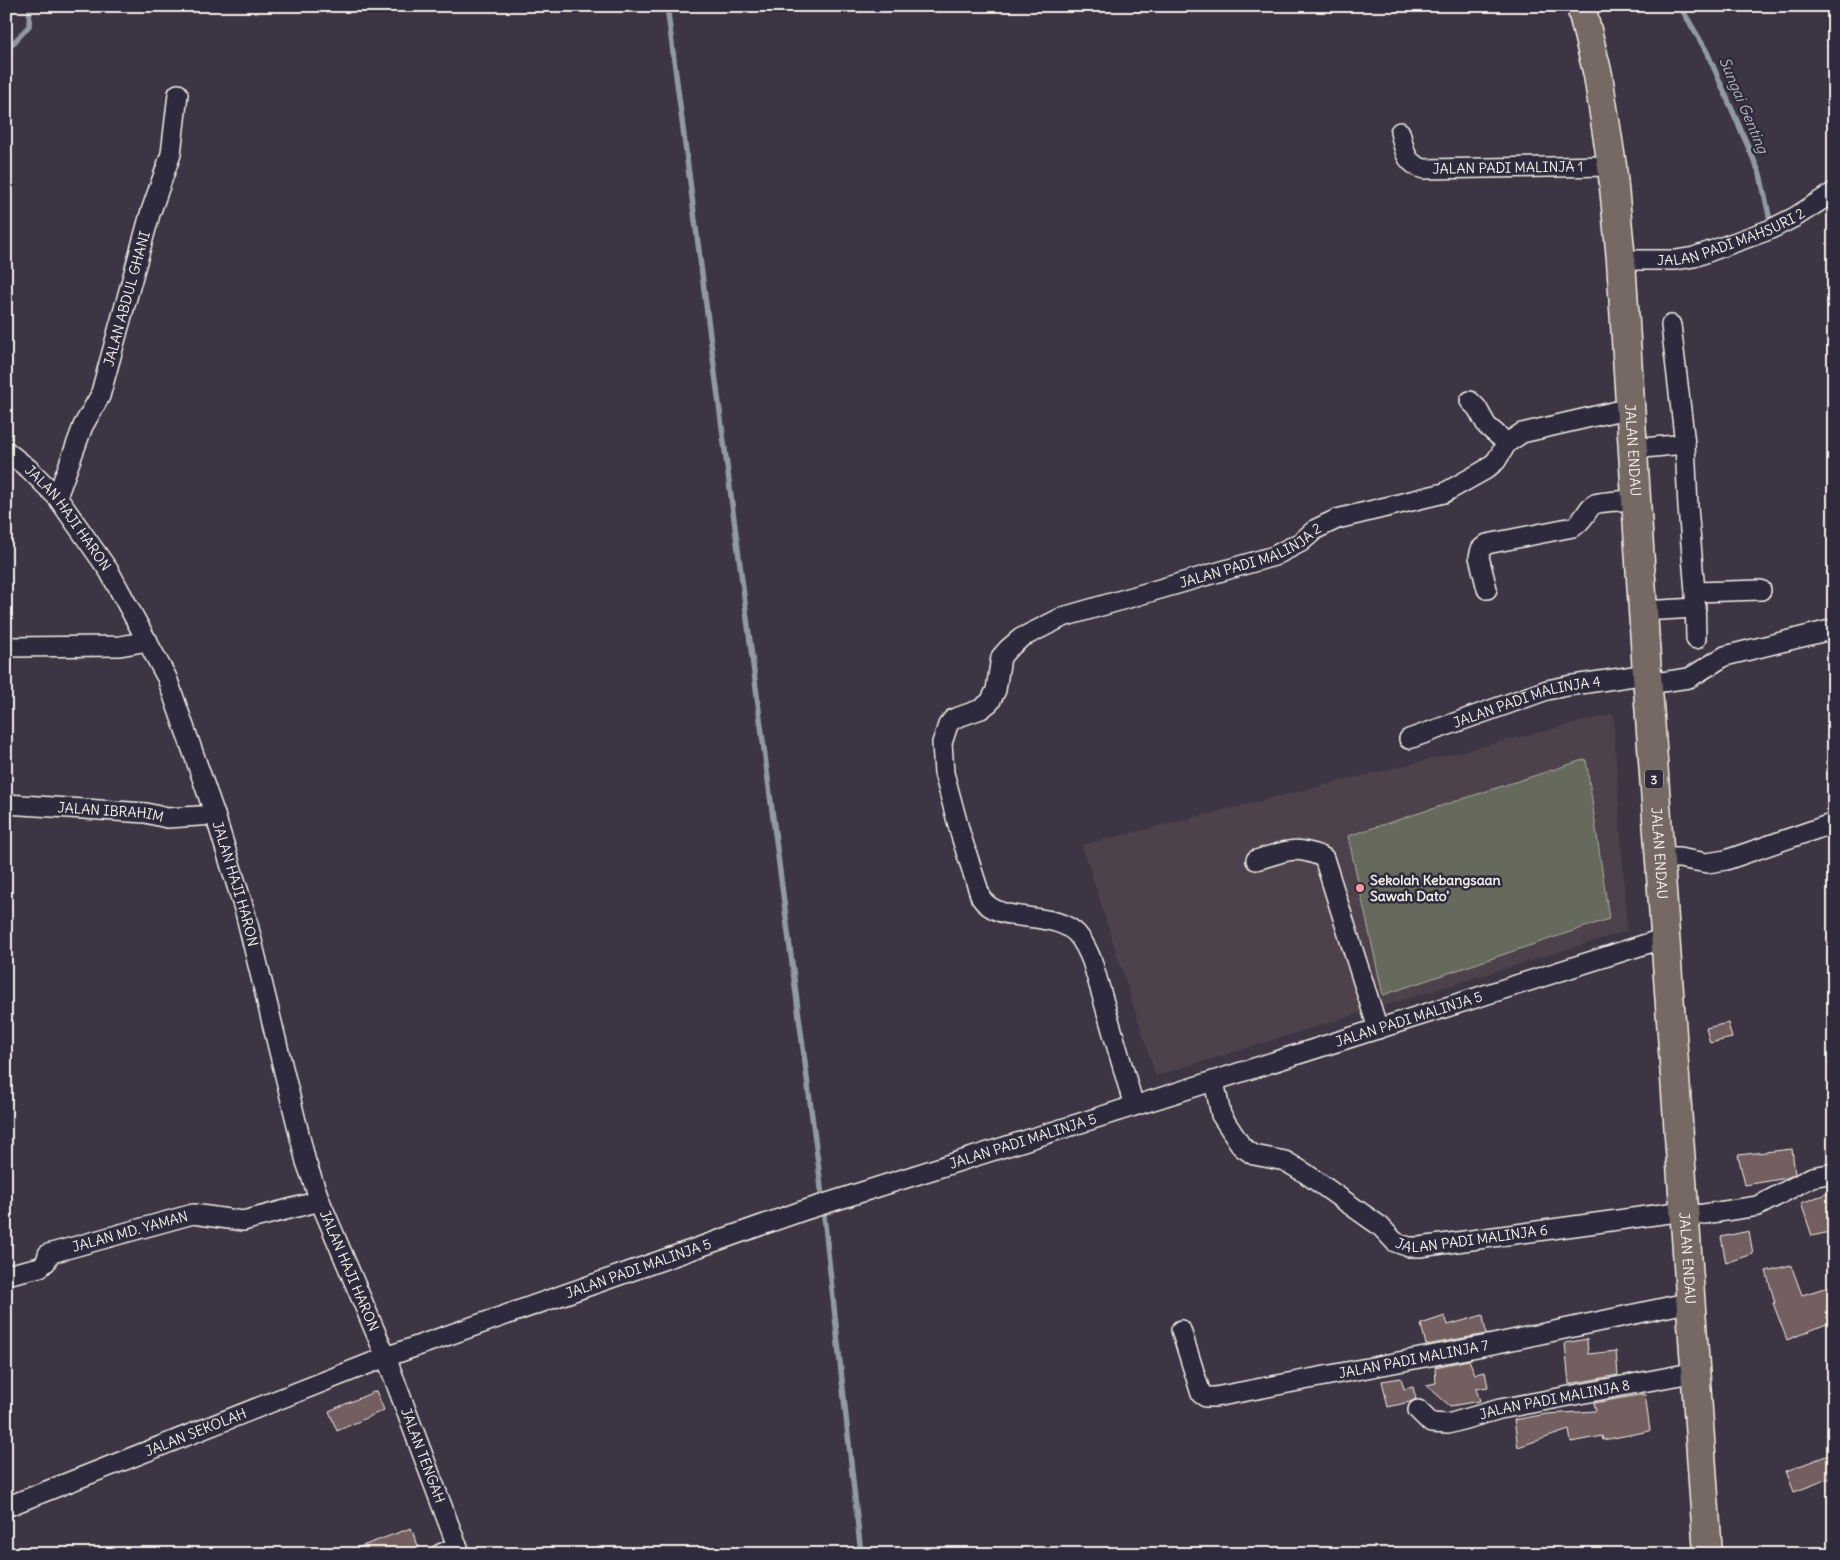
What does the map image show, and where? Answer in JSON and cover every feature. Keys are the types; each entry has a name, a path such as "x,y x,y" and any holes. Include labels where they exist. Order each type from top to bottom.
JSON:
{"highway":[{"name":"JALAN ENDAU","path":"1582,6 1598,75 1612,166 1620,260 1708,1554"}],"street":[{"name":"JALAN ABDUL GHANI","path":"56,497 83,426 100,396 150,214 171,154 178,94"},
{"name":"JALAN PADI MALINJA 1","path":"1400,132 1407,160 1413,166 1424,169 1612,166"},
{"name":"JALAN PADI MAHSURI 2","path":"1620,260 1676,260 1694,257 1769,230 1834,192"},
{"path":"1671,325 1685,444 1696,638"},
{"path":"1470,401 1477,408 1487,426 1508,443"},
{"name":"JALAN PADI MALINJA 2","path":"1134,1106 1092,961 1084,942 1075,932 1063,925 998,911 985,903 981,898 961,836 944,773 942,743 948,725 954,719 981,709 990,702 996,690 1001,657 1021,638 1063,617 1274,556 1301,542 1316,529 1337,519 1444,494 1485,470 1496,461 1508,443 1522,433 1630,408"},
{"path":"1633,449 1685,444"},
{"name":"JALAN HAJI HARON","path":"6,451 29,469 56,497 109,571 167,678 215,815 245,912 304,1152 320,1201 386,1357"},
{"path":"1488,589 1479,557 1481,549 1487,544 1573,527 1582,522 1588,510 1595,504 1636,500"},
{"path":"1643,611 1695,600 1761,590"},
{"name":"JALAN PADI MALINJA 4","path":"1409,739 1547,690 1647,679 1689,678 1725,656 1834,629"},
{"path":"6,647 120,646 148,641"},
{"name":"JALAN IBRAHIM","path":"6,804 146,813 167,818 215,815"},
{"path":"1660,858 1680,858 1707,863 1726,860 1834,823"},
{"path":"1256,860 1297,849 1310,851 1324,858 1378,1029"},
{"name":"JALAN PADI MALINJA 5","path":"386,1357 802,1211 1665,938"},
{"name":"JALAN PADI MALINJA 6","path":"1214,1081 1222,1115 1242,1147 1254,1155 1285,1161 1305,1173 1373,1221 1395,1242 1403,1245 1420,1247 1758,1206 1812,1178 1834,1173"},
{"name":"JALAN MD. YAMAN","path":"6,1275 40,1267 46,1262 48,1254 193,1214 243,1221 320,1201"},
{"name":"JALAN PADI MALINJA 7","path":"1181,1330 1201,1394 1206,1397 1215,1398 1493,1344 1691,1302"},
{"name":"JALAN SEKOLAH","path":"6,1507 386,1357"},
{"name":"JALAN TENGAH","path":"386,1357 459,1550"},
{"name":"JALAN PADI MALINJA 8","path":"1418,1410 1431,1422 1448,1424 1500,1409 1696,1372"},
{"path":"440,1554 459,1550"}],"shaded area":[{"name":"Sekolah Kebangsaan Sawah Dato'","path":"1613,714 1627,931 1156,1076 1082,845"}],"green space":[{"path":"1586,759 1609,919 1383,995 1348,836"}],"building":[{"path":"1728,1023 1732,1038 1710,1043 1706,1028"},
{"path":"1792,1149 1795,1174 1787,1178 1745,1185 1738,1155"},
{"path":"1834,1191 1834,1231 1812,1236 1801,1203"},
{"path":"1749,1231 1753,1254 1726,1263 1721,1237"},
{"path":"1791,1265 1802,1295 1834,1285 1834,1321 1787,1340 1773,1303 1775,1303 1766,1271"},
{"path":"1483,1315 1486,1334 1426,1345 1421,1324 1445,1316 1448,1325"},
{"path":"1587,1339 1588,1354 1616,1351 1618,1375 1569,1384 1565,1343"},
{"path":"1469,1360 1475,1374 1485,1372 1488,1387 1476,1389 1480,1401 1450,1406 1426,1385 1436,1383 1435,1367"},
{"path":"1401,1378 1404,1389 1413,1387 1416,1399 1388,1407 1382,1381"},
{"path":"376,1391 384,1410 337,1431 329,1411"},
{"path":"1645,1394 1650,1431 1603,1440 1602,1436 1571,1442 1569,1430 1518,1447 1514,1420 1547,1414 1596,1411 1594,1403"},
{"path":"1834,1453 1834,1477 1794,1492 1786,1471"},
{"path":"411,1528 419,1548 405,1554 346,1554 346,1552"}],"waterway":[{"name":"Sungai Genting","path":"6,51 29,26 30,6"},
{"path":"667,6 819,1170 861,1554"},
{"name":"Sungai Genting","path":"1680,6 1707,52 1760,174 1770,220"}],"place":[{"name":"Sekolah Kebangsaan Sawah Dato'","path":"1360,888"}]}
